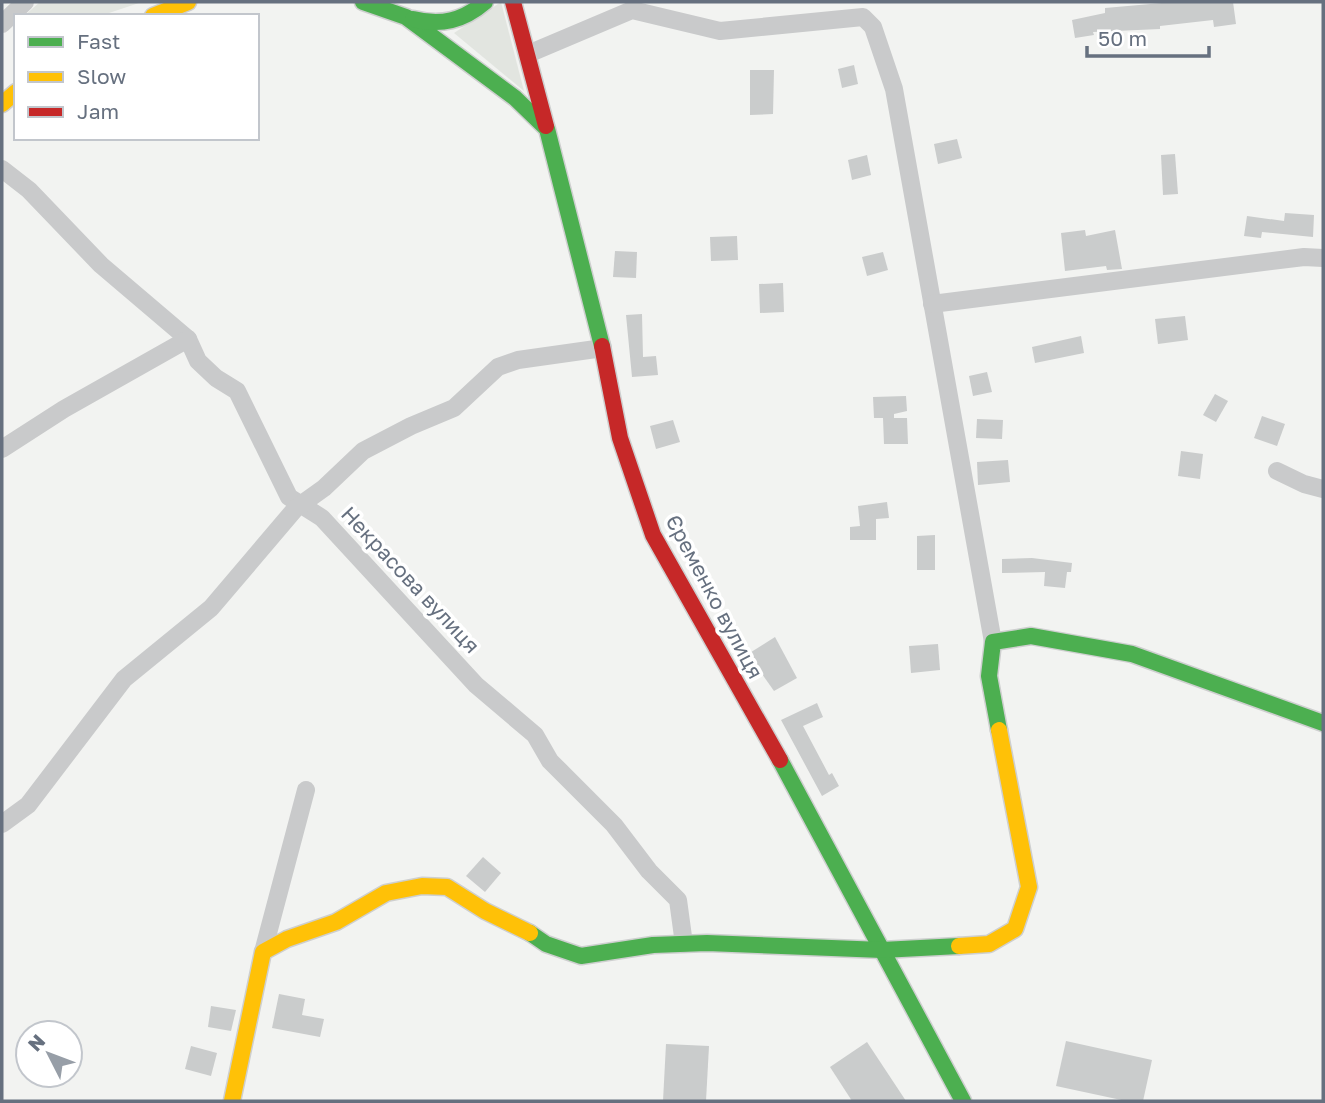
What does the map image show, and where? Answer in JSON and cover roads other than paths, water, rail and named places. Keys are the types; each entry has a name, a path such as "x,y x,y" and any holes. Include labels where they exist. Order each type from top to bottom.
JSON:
{"street":[{"path":"158,14 188,2"},
{"path":"363,2 431,23 455,21 485,2"},
{"path":"390,2 406,17 515,98 547,129"},
{"name":"Єременко вулиця","path":"513,2 603,348 620,438 653,535 756,716 963,1101"},
{"path":"263,952 287,939 336,922 386,892 422,886 447,887 485,911 526,929 546,944 581,956 684,944 882,950 989,944 1015,929 1029,887 989,676 993,642 894,89 873,27 863,17 720,31 632,10 528,54"},
{"name":"Некрасова вулиця","path":"2,169 29,190 101,265 188,340 198,361 216,378 237,391 289,497 322,518 476,685 535,735 550,761 614,825 649,872 678,900 684,944"},
{"path":"932,304 1304,257 1323,258"},
{"path":"2,449 64,409 188,340"},
{"path":"2,824 28,805 124,679 211,608 301,504 324,488 363,452 411,426 454,408 474,386 498,367 518,360 603,348"},
{"path":"1277,471 1304,484 1323,489"},
{"path":"993,642 1031,636 1132,654 1323,723"},
{"path":"232,1101 263,952 306,790"}]}
